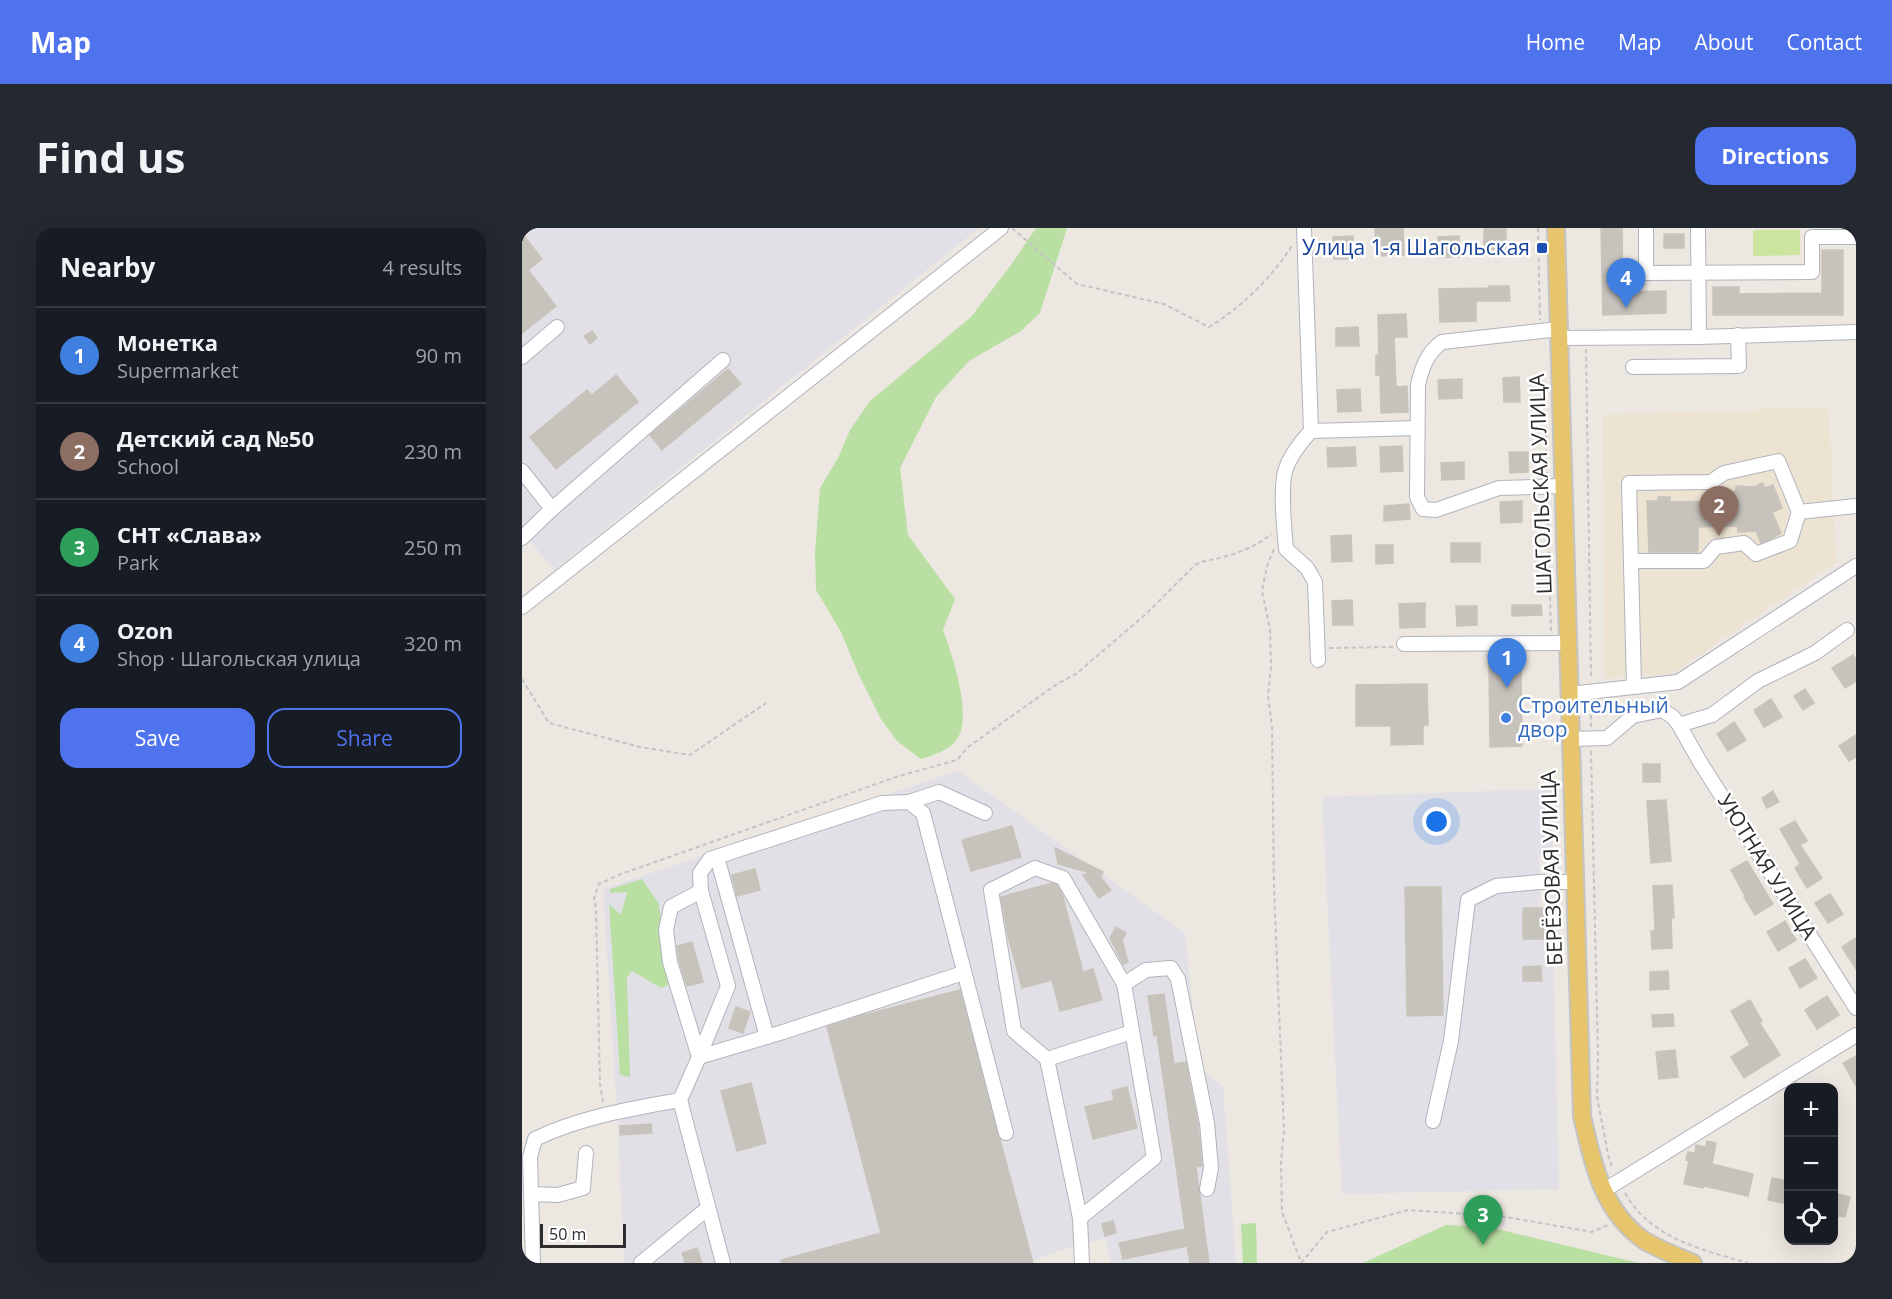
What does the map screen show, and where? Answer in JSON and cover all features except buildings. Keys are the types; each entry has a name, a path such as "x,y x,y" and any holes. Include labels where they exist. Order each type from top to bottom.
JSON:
{"main road":[{"name":"ШАГОЛЬСКАЯ УЛИЦА","path":"1556,228 1559,333 1555,486 1560,643 1570,694 1571,740"},
{"name":"БЕРЁЗОВАЯ УЛИЦА","path":"1571,740 1582,1116 1594,1168 1603,1191 1620,1219 1644,1240 1693,1263"}],"street":[{"path":"522,607 1000,228"},
{"path":"1646,228 1646,273 1812,272 1812,237 1856,237"},
{"path":"1698,228 1699,336"},
{"path":"1301,233 1311,431 1296,448 1284,474 1284,525 1286,549 1307,568 1315,582 1318,654"},
{"path":"522,357 557,327"},
{"path":"1555,486 1499,488 1436,510 1423,508 1417,497 1420,378 1426,358 1434,348 1442,342 1540,330 1586,337 1856,332"},
{"path":"1633,367 1739,366 1738,335"},
{"path":"522,538 552,509 723,360"},
{"path":"1311,431 1417,428"},
{"path":"1632,561 1704,561 1716,547 1744,543 1756,554 1790,541 1799,512 1778,461 1724,473 1712,482 1629,483 1634,687"},
{"path":"522,471 552,509"},
{"path":"1799,512 1856,506"},
{"path":"1570,694 1678,682 1856,566"},
{"path":"1571,740 1606,738 1633,716 1662,710 1673,717 1679,725 1712,715 1758,681 1815,652 1847,630"},
{"path":"1404,644 1560,643"},
{"name":"УЮТНАЯ УЛИЦА","path":"1679,725 1700,762 1856,1008"},
{"path":"723,1263 680,1100 728,986 701,891 700,873 710,859 882,803 909,802 939,792 985,813"},
{"path":"909,802 923,813 1006,1133"},
{"path":"717,857 766,1037"},
{"path":"1080,1218 1154,1158 1124,984 1063,878 1035,868 991,890 1014,1031 1047,1059 1080,1218 1082,1261"},
{"path":"1433,1121 1451,1041 1468,900 1496,886 1539,882 1575,882"},
{"path":"699,1057 670,962 666,930 671,907 701,891"},
{"path":"1124,984 1146,970 1171,968 1178,979 1207,1123 1211,1168 1207,1189"},
{"path":"699,1057 963,973"},
{"path":"1047,1059 1132,1032"},
{"path":"1603,1191 1856,1035"},
{"path":"533,1263 530,1157 535,1139 604,1114 680,1100"},
{"path":"531,1194 558,1195 583,1188 586,1153"},
{"path":"641,1263 708,1208"}],"path":[{"path":"1012,228 1077,284 1164,304 1209,327 1232,313 1278,267 1301,233"},
{"path":"1538,228 1540,330"},
{"path":"1586,337 1597,1097 1609,1159 1632,1206 1657,1229 1694,1247 1748,1263"},
{"path":"1545,380 1555,486 1560,643"},
{"path":"604,1114 600,1084 594,898 598,884 631,870 899,776 957,760 968,747 1057,684 1076,674 1146,614 1195,565 1257,546 1284,525"},
{"path":"1276,545 1267,566 1262,591 1271,639 1268,696 1272,727 1274,889 1284,1131 1281,1161 1282,1212 1301,1263 1327,1232 1408,1210 1500,1215 1592,1232 1620,1219"},
{"path":"1318,654 1394,647 1404,644"},
{"path":"522,679 549,723 640,747 690,755 766,703"}],"shaded area":[{"path":"522,228 979,228 554,570 522,531"},
{"path":"1829,407 1836,563 1671,674 1605,679 1602,415"},
{"path":"958,771 1185,933 1199,1067 1223,1087 1236,1263 1111,1263 1105,1238 1026,1263 624,1263 603,889"},
{"path":"1551,789 1553,854 1539,855 1540,940 1553,940 1559,1189 1342,1194 1322,797"}],"green space":[{"path":"1036,228 1067,228 1040,313 1021,331 969,361 936,397 900,468 908,535 955,599 943,630 962,701 961,729 957,739 950,747 921,759 897,741 881,719 841,632 816,590 815,552 820,488 838,458 850,430 870,401 971,317"},
{"path":"1753,230 1800,230 1800,255 1753,256"},
{"path":"642,879 659,904 668,985 661,988 632,971 627,978 630,1077 620,1075 609,904 621,915 627,892 610,893 610,889"},
{"path":"1256,1223 1257,1263 1243,1263 1241,1224"},
{"path":"1446,1225 1489,1227 1639,1263 1363,1263"}],"place":[{"name":"Улица 1-я Шагольская","path":"1542,248"},
{"name":"Ozon","path":"1626,308"},
{"name":"Детский сад №50","path":"1719,536"},
{"name":"Монетка","path":"1507,688"},
{"name":"Строительный двор","path":"1506,718"},
{"name":"СНТ «Слава»","path":"1483,1245"}]}
